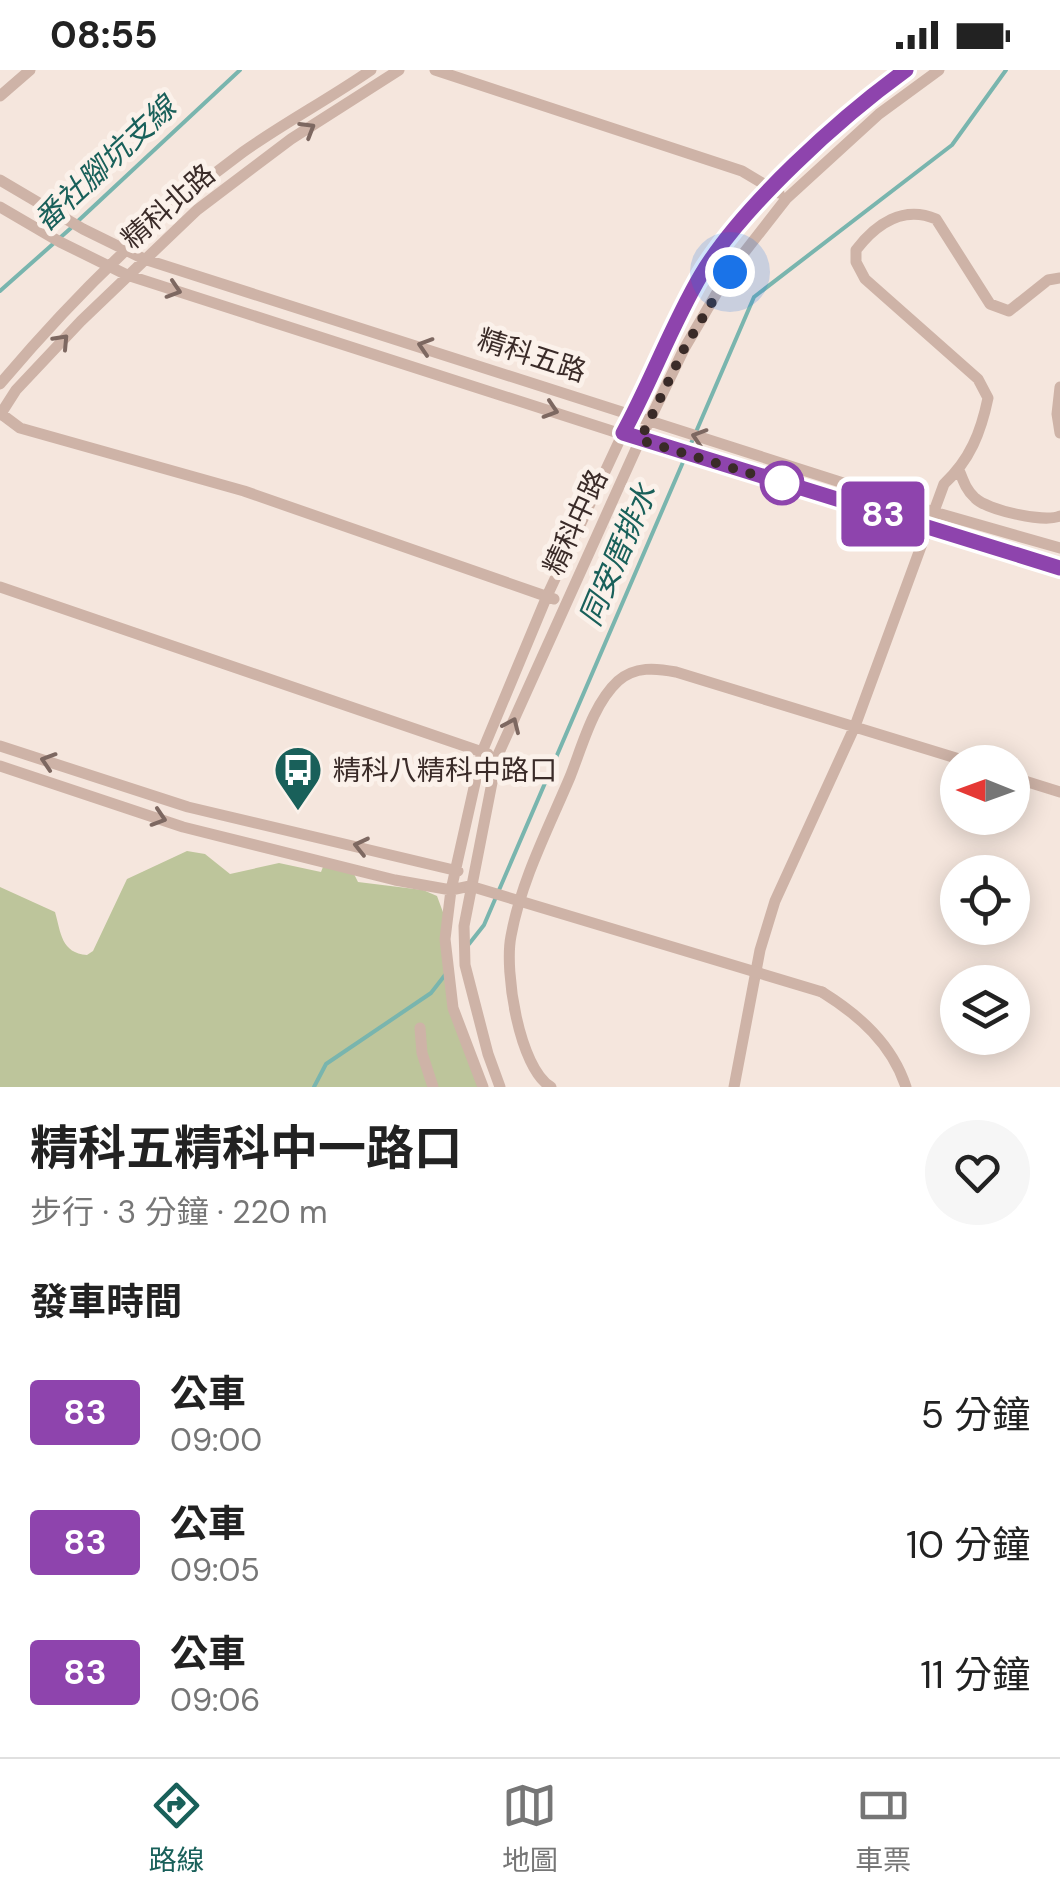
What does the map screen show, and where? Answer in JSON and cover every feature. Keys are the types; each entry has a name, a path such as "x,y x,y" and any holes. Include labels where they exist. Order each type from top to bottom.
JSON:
{"street":[{"path":"0,96 30,70"},
{"name":"精科北路","path":"0,384 128,250 241,154 372,70"},
{"name":"精科北路","path":"0,414 16,390 127,274 236,178 400,70"},
{"path":"435,70 742,171 786,199"},
{"name":"精科中路","path":"484,1087 453,1008 446,939 451,890 482,752 547,596 702,273 724,242 773,189 847,117 906,70"},
{"name":"精科中路","path":"500,1087 465,965 464,926 498,758 565,602 684,349 730,272 786,199 879,114 938,70"},
{"name":"精科五路","path":"0,180 82,229 144,258 934,512 1060,548"},
{"name":"精科五路","path":"0,207 127,274 640,440 1060,568"},
{"path":"734,1087 760,950 776,901 855,726 944,484 959,470 982,430 988,398 978,379 864,279 856,262 856,250 869,233 895,216 922,213 936,219 990,304 1004,311 1048,280 1060,278"},
{"path":"1060,387 1060,433"},
{"path":"0,414 20,428 244,491 565,602"},
{"path":"959,470 965,486 978,502 1039,520 1060,516"},
{"path":"0,587 498,758"},
{"path":"551,1087 542,1082 531,1065 520,1029 511,979 510,940 521,892 599,708 618,681 634,671 653,668 940,753"},
{"path":"0,746 188,807 456,868 470,886"},
{"path":"0,766 184,826 395,880 451,890 470,886 822,992 851,1010 874,1033 906,1087"},
{"path":"1030,782 1060,792"},
{"path":"420,1028 422,1053 433,1087"}],"green space":[{"path":"187,851 205,854 230,874 279,863 321,872 326,859 350,866 358,882 423,890 437,896 444,915 449,977 480,1087 0,1087 0,887 55,912 67,946 87,955 93,951 127,879"}],"waterway":[{"name":"番社腳坑支線","path":"78,221 240,70"},
{"name":"同安厝排水","path":"469,944 484,925 754,297 952,145 1006,70"},
{"name":"番社腳坑支線","path":"0,291 71,228"},
{"name":"同安厝排水","path":"314,1087 326,1064 431,993 445,975"}],"bus line":[{"name":"83","path":"906,70 824,138 724,242 683,308 623,433 1060,568"}],"place":[{"name":"精科八精科中路口","path":"298,812"}],"route":[{"path":"730,272 684,349 640,440 782,483"}]}
